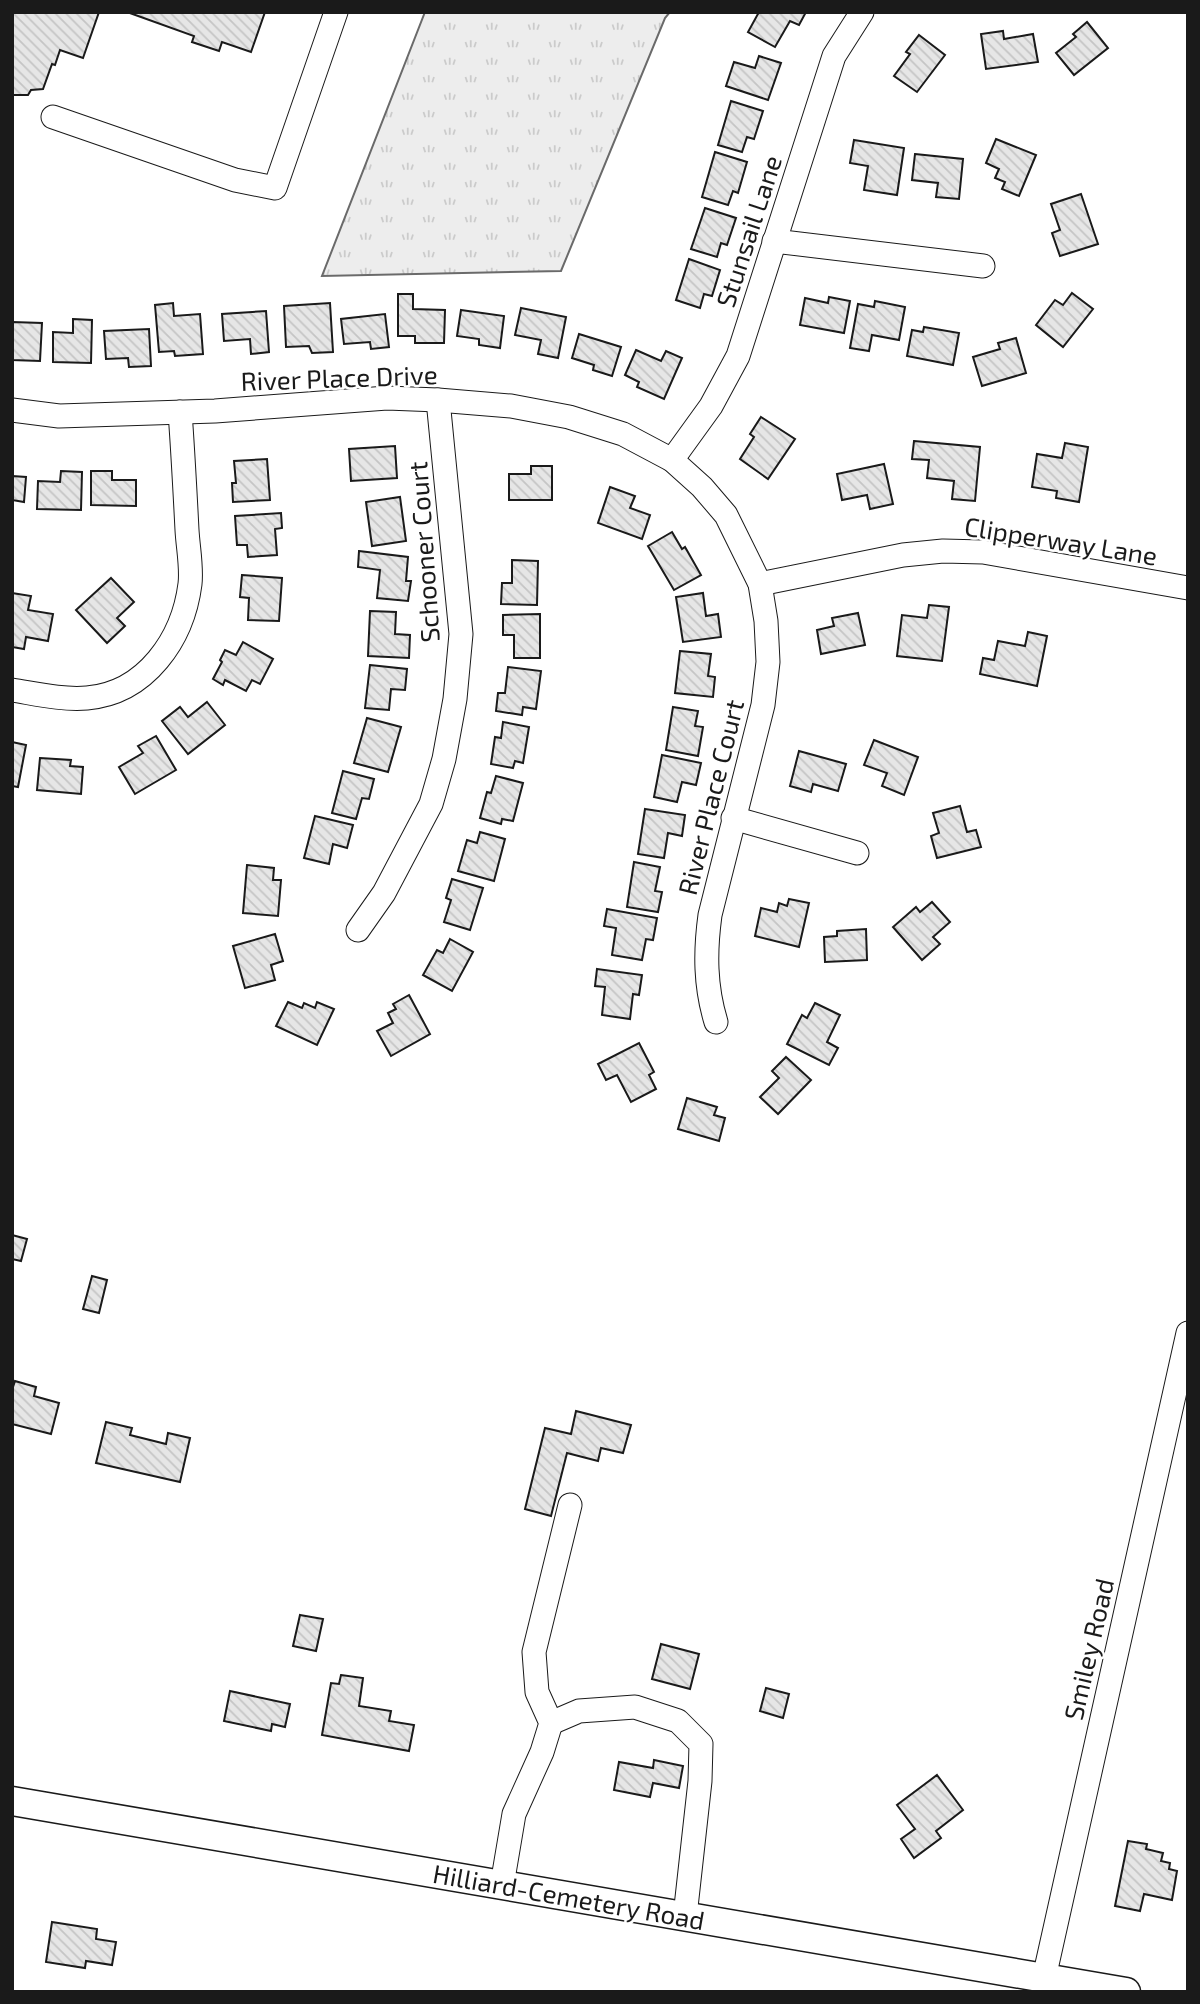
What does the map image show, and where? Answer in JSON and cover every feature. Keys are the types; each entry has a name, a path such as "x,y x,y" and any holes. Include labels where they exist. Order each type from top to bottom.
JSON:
{"main road":[{"name":"Hilliard-Cemetery Road","path":"12,1801 1113,1991"}],"street":[{"path":"53,117 235,180 275,188 336,12"},
{"name":"Stunsail Lane","path":"672,460 711,407 738,356 834,56 863,12"},
{"path":"774,241 983,265"},
{"name":"River Place Drive","path":"12,410 59,416 180,412 387,398 511,406 569,417 623,434 672,460 702,487 726,515 760,584"},
{"name":"Schooner Court","path":"358,930 384,893 432,804 455,699 461,635 438,400"},
{"path":"12,690 61,698 89,698 115,692 135,681 154,665 170,645 184,615 191,582 180,412"},
{"name":"Clipperway Lane","path":"760,584 903,555 943,551 983,552 1188,588"},
{"name":"River Place Court","path":"716,1022 709,998 705,949 710,915 733,818 763,705 768,663 766,621 760,584"},
{"path":"733,818 857,853"},
{"name":"Smiley Road","path":"1044,1978 1188,1333"},
{"path":"502,1885 514,1814 542,1752 551,1723 537,1692 534,1652 570,1505"},
{"path":"551,1723 579,1711 635,1707 678,1721 701,1744 700,1781 685,1916"}],"green space":[{"path":"425,12 670,12 665,18 561,271 322,276"}],"building":[{"path":"12,12 99,12 83,58 60,50 43,89 31,90 28,95 12,95"},
{"path":"127,12 265,12 251,52 222,42 219,51 192,42 194,36"},
{"path":"759,12 806,12 799,25 790,21 775,47 748,32"},
{"path":"1087,22 1108,48 1074,75 1056,53 1076,37 1073,34"},
{"path":"1003,31 1004,39 1033,34 1038,62 986,69 981,34"},
{"path":"919,35 945,55 917,92 894,76 910,54 906,52"},
{"path":"759,56 781,63 768,100 726,86 734,62 755,68"},
{"path":"731,101 763,111 754,139 747,137 742,152 718,145"},
{"path":"996,139 1036,155 1019,196 1002,189 1005,182 995,178 999,169 986,163"},
{"path":"854,140 904,148 897,195 864,190 868,166 850,163"},
{"path":"715,152 747,162 738,193 733,191 728,205 702,197"},
{"path":"915,154 963,159 959,199 936,197 938,183 912,180"},
{"path":"1081,194 1098,244 1060,256 1052,233 1060,230 1051,204"},
{"path":"705,208 736,218 727,245 721,243 717,257 691,249"},
{"path":"689,259 720,270 712,296 704,294 700,308 676,300"},
{"path":"1072,293 1093,309 1063,347 1036,325 1055,300 1063,305"},
{"path":"398,294 413,294 413,309 445,310 444,343 415,343 415,336 398,336"},
{"path":"829,297 850,301 844,333 800,325 805,298 828,303"},
{"path":"875,301 905,307 899,340 872,335 869,351 850,348 858,304 874,307"},
{"path":"173,303 174,316 200,314 203,354 175,356 174,351 159,352 155,305"},
{"path":"330,303 333,352 312,353 309,346 286,347 284,306"},
{"path":"521,308 566,317 558,358 538,354 541,340 515,335"},
{"path":"461,310 504,316 500,348 479,345 479,339 457,336"},
{"path":"266,311 269,352 251,354 250,339 224,341 222,314"},
{"path":"385,314 389,347 371,349 370,342 344,344 341,319"},
{"path":"73,319 92,320 91,363 53,362 53,332 73,333"},
{"path":"12,322 42,323 40,361 12,360"},
{"path":"924,327 959,333 953,365 907,356 912,330 923,332"},
{"path":"149,329 151,366 129,367 128,358 106,359 104,331"},
{"path":"579,334 621,347 612,376 593,370 594,365 572,358"},
{"path":"1016,338 1026,373 982,386 973,357 1000,349 998,343"},
{"path":"636,350 661,361 666,351 682,358 664,399 637,387 639,382 625,375"},
{"path":"761,417 795,439 768,479 740,459 754,437 750,434"},
{"path":"914,441 980,447 975,501 952,499 954,481 927,478 929,460 912,459"},
{"path":"1065,443 1088,447 1079,502 1056,498 1057,491 1032,487 1037,454 1062,458"},
{"path":"395,446 397,478 351,481 349,449"},
{"path":"267,459 270,500 233,502 232,483 236,483 234,461"},
{"path":"884,464 893,504 870,509 867,495 842,500 837,474"},
{"path":"531,466 552,466 552,500 509,500 509,474 531,474"},
{"path":"61,471 82,472 81,510 37,509 38,481 60,482"},
{"path":"91,471 112,471 112,480 136,480 136,506 91,505"},
{"path":"12,476 26,477 24,502 12,500"},
{"path":"610,487 635,496 630,508 650,515 642,539 598,523"},
{"path":"400,497 406,541 372,546 366,502"},
{"path":"281,513 282,528 275,529 277,555 248,557 247,545 237,545 235,516"},
{"path":"672,532 682,549 685,547 701,575 674,590 648,546"},
{"path":"359,551 408,557 406,581 411,581 408,601 377,598 380,570 358,567"},
{"path":"512,560 538,561 537,605 501,604 502,583 512,583"},
{"path":"242,575 282,578 279,621 248,620 249,598 240,597"},
{"path":"111,578 134,602 117,618 125,626 107,643 76,610"},
{"path":"12,593 31,596 28,610 53,614 48,641 26,637 24,649 12,647"},
{"path":"703,593 706,616 718,614 721,637 683,642 676,597"},
{"path":"929,605 949,607 942,661 897,656 902,615 927,618"},
{"path":"370,611 396,612 395,634 410,635 409,658 368,656"},
{"path":"858,613 865,645 821,654 817,630 834,626 832,618"},
{"path":"540,614 540,658 514,658 514,635 503,635 503,615"},
{"path":"1028,632 1047,636 1037,686 980,674 983,658 994,660 998,641 1025,646"},
{"path":"243,642 273,659 260,684 252,680 246,691 225,680 223,685 213,679 225,650 236,655"},
{"path":"680,651 711,654 708,676 715,677 713,697 675,693"},
{"path":"370,665 407,669 405,690 391,689 389,710 365,708"},
{"path":"508,667 541,671 536,709 523,707 522,715 496,711 498,693 505,693"},
{"path":"207,702 225,725 188,754 162,721 180,707 188,717"},
{"path":"673,707 698,711 695,726 703,727 698,756 666,750"},
{"path":"367,718 401,727 388,772 354,763"},
{"path":"503,722 529,727 523,763 515,761 513,768 491,764 495,737 501,738"},
{"path":"156,736 176,770 135,794 119,767 143,753 138,746"},
{"path":"874,740 918,757 904,795 882,786 887,773 864,765"},
{"path":"12,742 26,745 18,787 12,786"},
{"path":"799,751 846,764 838,791 813,784 811,792 790,786"},
{"path":"662,755 701,763 696,785 682,782 677,802 654,797"},
{"path":"40,758 71,760 70,766 83,767 81,794 37,790"},
{"path":"343,771 374,779 369,799 362,798 356,819 332,813"},
{"path":"496,776 523,783 513,821 502,819 501,824 480,818 487,792 491,793"},
{"path":"960,806 967,832 976,830 981,847 937,858 931,836 939,833 933,813"},
{"path":"645,809 685,815 682,836 668,833 664,858 638,854"},
{"path":"315,816 353,825 347,848 333,844 329,864 304,858"},
{"path":"480,832 505,839 494,881 458,871 467,840 477,843"},
{"path":"634,862 660,867 655,891 662,892 658,912 627,907"},
{"path":"247,865 274,868 273,880 281,880 278,916 243,913"},
{"path":"452,879 483,888 470,930 444,922 451,900 446,898"},
{"path":"789,899 809,903 799,947 755,936 761,908 777,912 779,903 787,906"},
{"path":"932,902 950,922 933,937 940,944 922,960 893,927 916,907 920,912"},
{"path":"607,909 657,918 653,940 646,939 642,960 612,955 616,928 604,926"},
{"path":"866,929 867,960 825,962 824,937 837,936 837,931"},
{"path":"275,934 283,961 271,965 275,980 245,988 233,946"},
{"path":"450,939 473,952 452,991 423,975 437,950 443,953"},
{"path":"597,969 642,975 639,995 633,994 630,1019 602,1015 605,987 595,986"},
{"path":"409,995 430,1034 391,1056 377,1031 393,1023 388,1013 396,1009 393,1004"},
{"path":"288,1002 302,1008 304,1003 315,1008 317,1002 334,1009 317,1045 276,1026"},
{"path":"815,1003 840,1015 827,1042 838,1048 829,1065 787,1044 802,1015 807,1018"},
{"path":"639,1043 654,1072 649,1075 656,1089 631,1102 617,1075 606,1080 598,1064"},
{"path":"786,1057 811,1080 778,1114 760,1097 779,1078 772,1071"},
{"path":"687,1098 717,1107 714,1115 725,1118 719,1141 678,1129"},
{"path":"12,1235 27,1239 21,1261 12,1259"},
{"path":"92,1276 107,1280 99,1313 83,1309"},
{"path":"15,1381 36,1387 34,1396 59,1403 51,1434 12,1424 12,1390"},
{"path":"576,1411 631,1425 623,1453 601,1448 598,1461 567,1453 551,1516 525,1509 545,1428 571,1434"},
{"path":"106,1422 132,1428 130,1435 166,1444 168,1433 190,1438 180,1482 96,1463"},
{"path":"300,1615 323,1619 316,1651 293,1646"},
{"path":"661,1644 699,1654 690,1689 652,1679"},
{"path":"341,1675 363,1678 359,1706 391,1711 389,1721 414,1725 409,1751 322,1735 331,1683 339,1684"},
{"path":"766,1688 789,1694 783,1718 760,1711"},
{"path":"230,1691 290,1704 285,1727 272,1724 271,1731 224,1721"},
{"path":"654,1760 683,1766 679,1788 653,1783 650,1797 614,1790 619,1762 653,1768"},
{"path":"937,1775 963,1810 936,1831 941,1838 914,1858 901,1839 915,1829 897,1805"},
{"path":"1128,1841 1147,1844 1146,1849 1163,1853 1161,1861 1170,1863 1169,1869 1177,1871 1172,1900 1144,1894 1140,1911 1115,1906"},
{"path":"52,1922 97,1929 96,1939 116,1942 112,1965 86,1961 85,1968 46,1962"}]}
